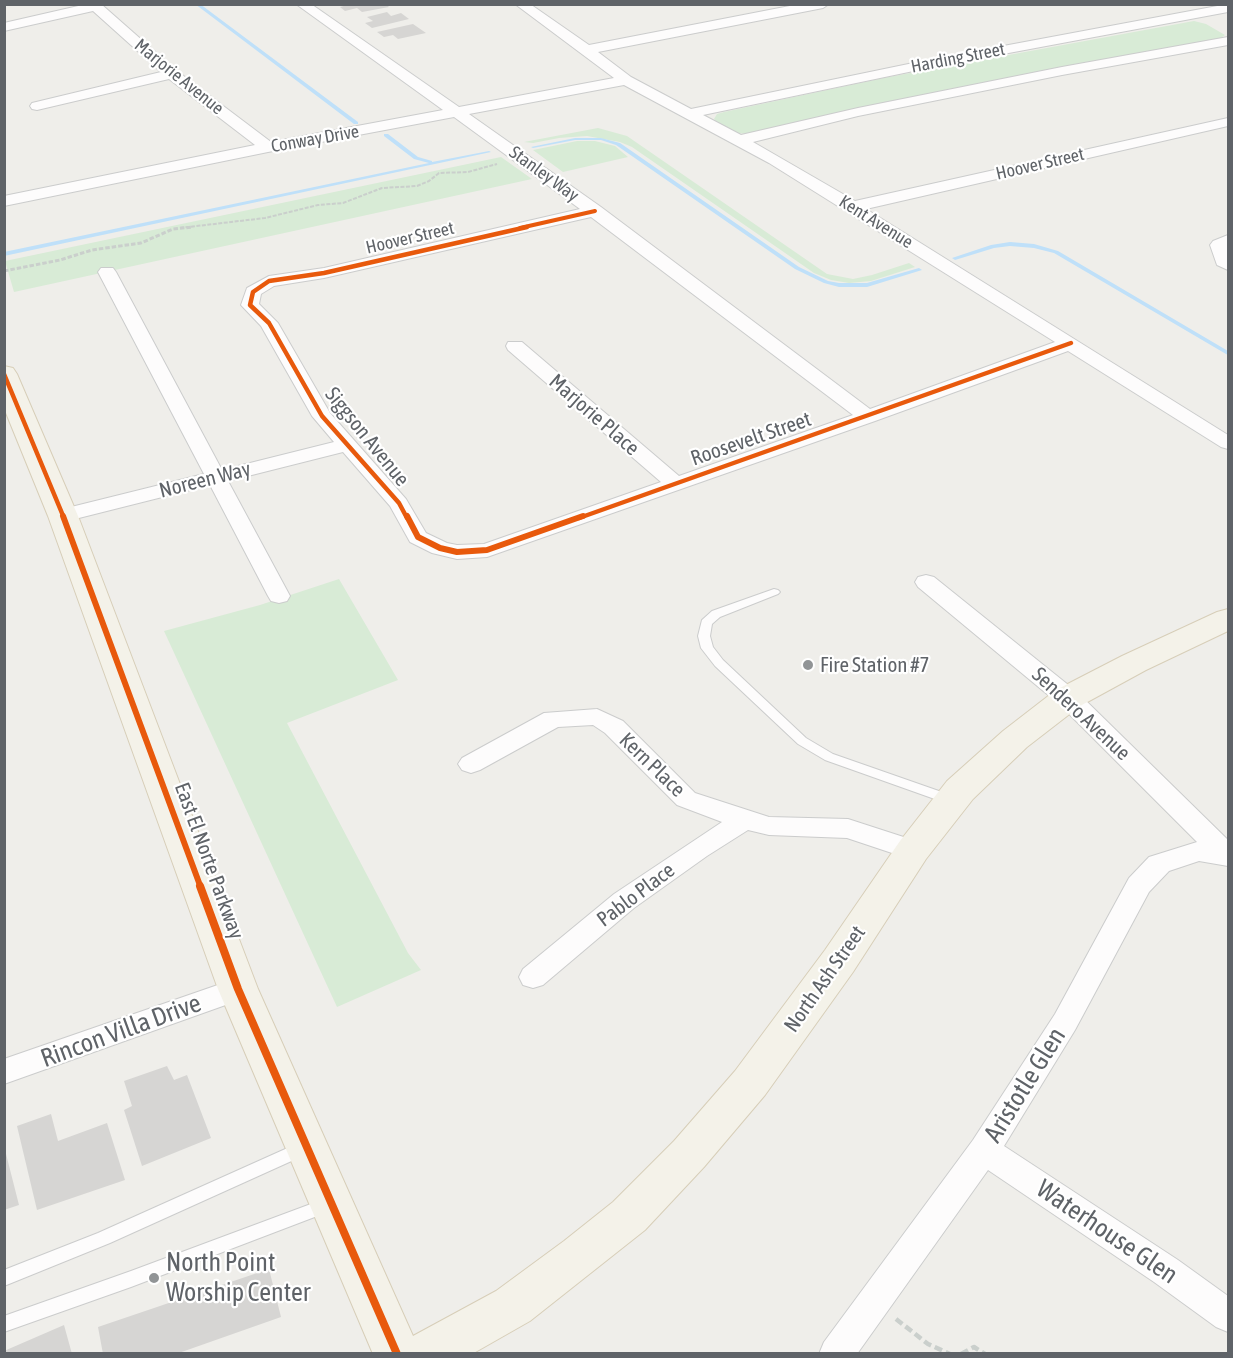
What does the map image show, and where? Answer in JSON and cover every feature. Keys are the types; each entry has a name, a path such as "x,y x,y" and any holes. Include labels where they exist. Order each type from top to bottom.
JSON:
{"main road":[{"name":"East El Norte Parkway","path":"4,374 63,516 238,989 397,1353"},
{"name":"North Ash Street","path":"426,1353 513,1306 580,1256 637,1208 750,1083 839,961 913,850 960,790 1015,739 1068,698 1134,663 1228,619"}],"street":[{"name":"Stanley Way","path":"302,4 521,157 868,417"},
{"name":"Kent Avenue","path":"521,4 588,50 626,80 775,160 1228,443"},
{"path":"736,4 758,16"},
{"path":"588,50 823,4"},
{"path":"1182,4 1220,22"},
{"path":"4,27 94,6"},
{"name":"Marjorie Avenue","path":"94,6 172,74 268,147"},
{"name":"Harding Street","path":"688,114 923,64 1228,8"},
{"name":"Harding Street","path":"737,141 858,112 1062,71 1228,41"},
{"path":"38,106 172,74"},
{"name":"Conway Drive","path":"4,201 268,147 626,80"},
{"name":"Hoover Street","path":"852,207 1228,122"},
{"name":"Hoover Street","path":"254,309 250,305 253,292 269,281 324,273 595,211"},
{"path":"1228,240 1219,245 1223,261 1228,265"},
{"path":"107,272 279,596"},
{"name":"Siggson Avenue","path":"254,309 269,323 322,416 399,503 418,537 440,548"},
{"name":"Roosevelt Street","path":"440,548 457,552 487,550 868,417 1071,343"},
{"name":"Marjorie Place","path":"515,346 674,483"},
{"name":"Noreen Way","path":"63,516 346,445"},
{"name":"Sendero Avenue","path":"926,582 1068,698 1227,854"},
{"name":"Kern Place","path":"471,764 553,719 597,717 614,728 686,799 769,826 848,830 913,850"},
{"name":"Pablo Place","path":"533,977 624,901 698,849 746,820"},
{"name":"Aristotle Glen","path":"836,1353 984,1150 1065,1022 1138,885 1159,864 1198,851 1227,854"},
{"name":"Rincon Villa Drive","path":"4,1072 238,989"},
{"name":"Waterhouse Glen","path":"984,1150 1166,1271 1228,1316"}],"lane":[{"path":"774,592 716,614 706,623 704,636 708,648 719,663 802,741 829,757 952,801"},
{"path":"4,1278 125,1228 308,1146"},
{"path":"4,1324 120,1284 332,1203"}],"path":[{"path":"4,271 60,261 92,250 141,243 173,229 265,218 318,205 343,203 382,188 417,186 429,182 439,173 468,172 521,157"},
{"path":"874,1301 928,1344 950,1353"},
{"path":"961,1353 974,1347 985,1353"}],"green space":[{"path":"1194,21 1206,24 1225,35 1218,40 750,134 736,133 714,119 717,114 724,112 883,78"},
{"path":"598,128 627,136 827,274 853,279 909,263 915,267 871,281 849,283 831,280 814,273 632,147 620,142 587,136 533,143 524,142"},
{"path":"577,141 595,141 615,146 628,157 563,172 533,150"},
{"path":"501,157 532,179 14,292 5,261"},
{"path":"339,579 398,680 287,723 408,953 421,970 337,1007 164,631 260,605"}],"building":[{"path":"351,4 386,4 389,7 362,12 357,8 345,11 340,7"},
{"path":"387,12 391,16 401,13 409,19 372,28 365,23 373,21 367,17"},
{"path":"413,24 426,33 398,39 393,35 384,37 377,32"},
{"path":"167,1066 174,1080 187,1075 211,1138 142,1166 124,1110 132,1106 124,1081"},
{"path":"51,1114 58,1141 107,1123 125,1180 37,1210 17,1126"},
{"path":"4,1146 19,1205 4,1210"},
{"path":"269,1269 281,1317 176,1354 103,1354 98,1327"},
{"path":"64,1325 72,1354 4,1354 4,1351"}],"waterway":[{"path":"197,4 356,123"},
{"path":"386,135 416,158 430,162"},
{"path":"533,147 575,139 601,139 618,144 797,268 826,282 839,285 867,285 919,270"},
{"path":"4,254 489,152"},
{"path":"955,258 993,246 1010,244 1034,246 1056,252 1228,353"}],"cycle path":[{"path":"595,211 324,273 269,281 253,292 250,305 269,323 322,416 399,503 418,537 440,548 457,552 487,550 868,417 1071,343"},
{"path":"4,374 63,516 238,989 397,1354"}],"place":[{"name":"Fire Station #7","path":"808,665"},
{"name":"North Point Worship Center","path":"154,1278"}]}
